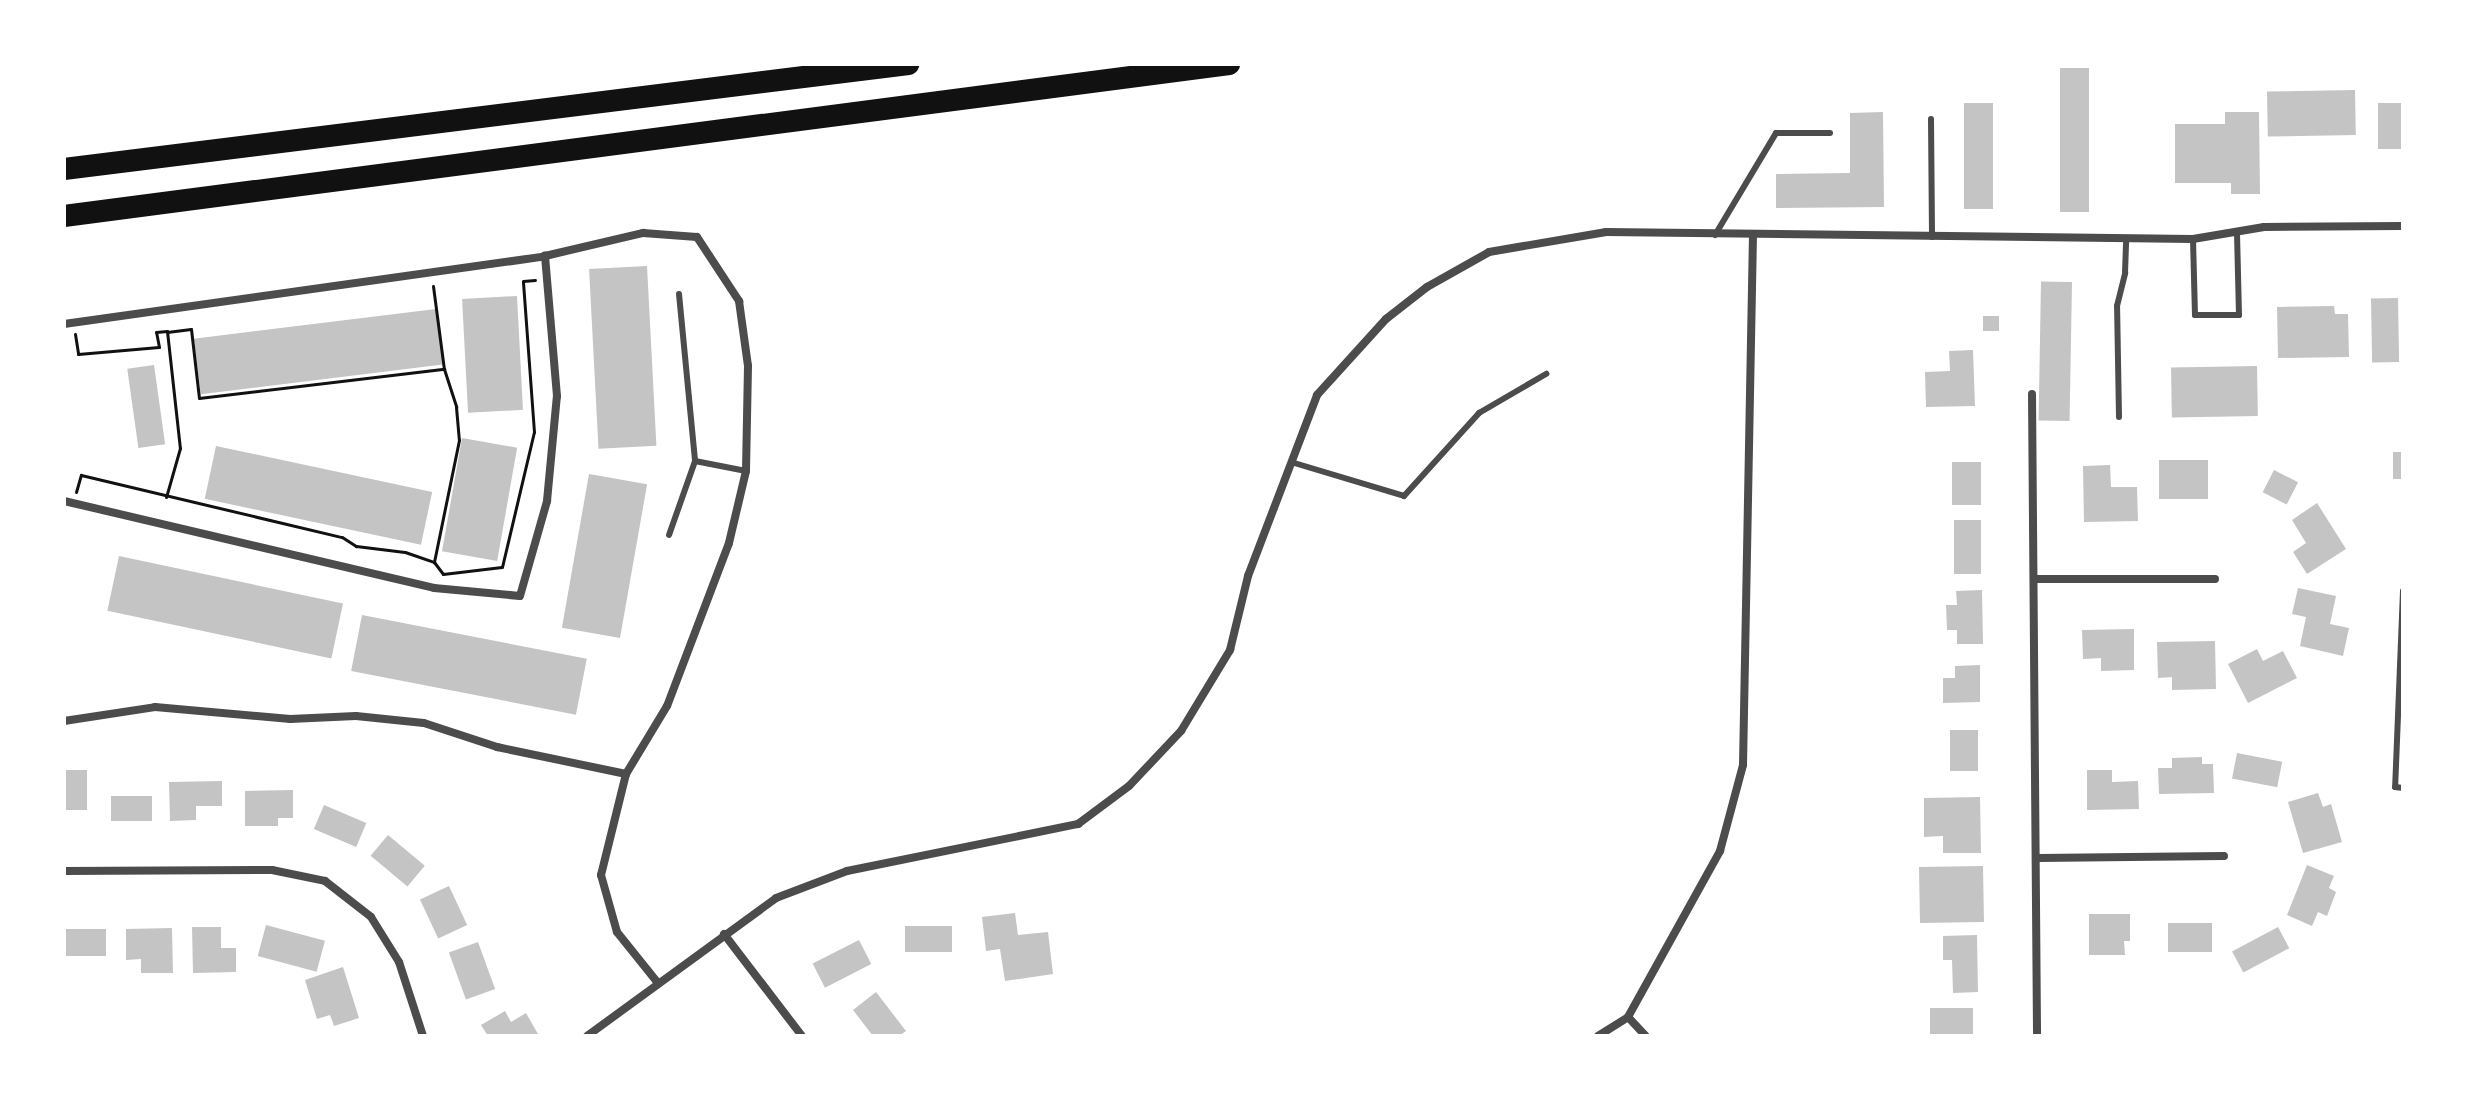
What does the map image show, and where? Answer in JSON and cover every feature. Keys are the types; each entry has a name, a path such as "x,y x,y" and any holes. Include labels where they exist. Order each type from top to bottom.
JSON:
{"highway":[{"path":"64,169 908,64"},
{"path":"64,216 1229,64"}],"street":[{"path":"587,1036 776,898 847,871 1078,824 1129,786 1181,731 1230,650 1248,576 1317,395 1352,353 1427,287 1489,252 1606,232 2193,239 2237,232 2403,226"},
{"path":"69,323 545,256 643,233 697,237 739,301 748,366 746,471 729,543 667,706 626,774 601,875 617,932 658,983"},
{"path":"1598,1036 1628,1017 1720,851 1743,765 1753,236"},
{"path":"68,502 434,588 520,596 547,501 557,396 545,256"},
{"path":"2032,394 2037,579 2037,1036"},
{"path":"2037,579 2215,579"},
{"path":"64,721 155,707 290,719 356,716 424,723 497,747 626,774"},
{"path":"2038,858 2224,856"},
{"path":"64,871 272,870 325,881 371,917 399,962 423,1036"},
{"path":"724,934 802,1036"},
{"path":"1628,1017 1646,1036"}],"lane":[{"path":"1931,119 1932,237"},
{"path":"1715,235 1776,133 1830,133"},
{"path":"2193,239 2195,315 2239,315 2237,232"},
{"path":"2119,417 2117,306 2125,273 2126,239"},
{"path":"669,535 695,461 679,294"},
{"path":"1291,462 1404,496 1479,413 1546,374"},
{"path":"695,461 746,471"},
{"path":"2403,591 2398,658 2400,734 2395,787 2403,788"}],"path":[{"path":"431,272 444,369 456,407 459,440 434,562"},
{"path":"68,502 81,475 434,562 443,574 502,567 534,432 523,281 546,278"},
{"path":"69,323 78,354 159,347 156,332 191,329 199,398 444,369"},
{"path":"166,497 180,448 167,332"}],"building":[{"path":"2060,68 2089,68 2089,212 2060,212"},
{"path":"2355,90 2356,135 2268,137 2267,92"},
{"path":"1964,103 1993,103 1993,209 1964,209"},
{"path":"2378,103 2403,103 2403,149 2378,149"},
{"path":"1883,112 1884,207 1776,208 1776,174 1850,173 1850,113"},
{"path":"2225,112 2259,112 2260,194 2231,194 2231,183 2175,183 2175,124 2225,124"},
{"path":"647,266 656,446 598,449 589,269"},
{"path":"2041,281 2072,282 2070,421 2039,420"},
{"path":"517,296 523,410 468,413 462,299"},
{"path":"2371,298 2398,298 2399,362 2372,362"},
{"path":"2334,306 2335,314 2348,314 2349,357 2278,358 2277,307"},
{"path":"436,309 443,365 201,394 194,339"},
{"path":"1983,316 1999,316 1999,331 1983,331"},
{"path":"1973,350 1975,406 1926,407 1925,372 1950,371 1949,351"},
{"path":"154,365 165,444 138,448 127,369"},
{"path":"2257,366 2258,416 2172,417 2171,368"},
{"path":"462,438 517,448 497,561 442,551"},
{"path":"216,446 432,492 421,545 205,499"},
{"path":"2393,452 2403,452 2403,479 2393,479"},
{"path":"2159,460 2208,460 2208,499 2159,499"},
{"path":"1952,462 1981,462 1981,505 1952,505"},
{"path":"2110,465 2111,487 2137,487 2138,521 2084,522 2083,466"},
{"path":"2274,470 2298,482 2287,505 2263,492"},
{"path":"589,474 647,484 620,638 562,628"},
{"path":"2317,503 2346,549 2307,574 2293,552 2306,543 2292,520"},
{"path":"1954,520 1981,520 1981,574 1954,574"},
{"path":"119,556 343,604 331,658 107,611"},
{"path":"2298,588 2336,596 2330,624 2349,628 2343,656 2300,646 2306,617 2292,614"},
{"path":"1982,590 1983,644 1957,644 1957,630 1947,630 1946,605 1957,605 1956,591"},
{"path":"362,615 587,659 576,715 351,671"},
{"path":"2134,629 2134,670 2101,671 2101,658 2083,659 2082,630"},
{"path":"2215,641 2216,689 2172,690 2172,677 2158,678 2157,642"},
{"path":"2257,649 2263,661 2283,651 2297,678 2248,703 2228,664"},
{"path":"1980,665 1980,702 1943,703 1943,678 1955,678 1955,666"},
{"path":"1950,730 1978,730 1978,771 1950,771"},
{"path":"2237,753 2282,762 2277,787 2232,779"},
{"path":"2202,757 2202,764 2213,764 2214,793 2159,794 2158,768 2172,768 2172,758"},
{"path":"64,770 87,770 87,810 64,810"},
{"path":"2087,770 2112,770 2112,782 2138,781 2139,809 2087,810"},
{"path":"222,781 222,806 196,806 196,820 170,821 169,782"},
{"path":"293,790 293,818 278,818 278,826 245,826 245,791"},
{"path":"2318,793 2323,807 2331,804 2342,842 2303,853 2288,802"},
{"path":"111,796 152,796 152,821 111,821"},
{"path":"1980,797 1981,853 1943,853 1943,836 1924,837 1924,798"},
{"path":"324,805 366,823 356,847 314,829"},
{"path":"388,835 425,866 407,887 371,856"},
{"path":"2307,865 2334,876 2329,888 2336,892 2327,916 2318,912 2312,926 2287,915"},
{"path":"1983,866 1984,922 1920,923 1919,867"},
{"path":"449,886 467,925 438,938 420,900"},
{"path":"1015,913 1018,935 1048,932 1053,974 1005,981 1000,949 986,951 982,917"},
{"path":"2089,914 2130,914 2130,941 2124,941 2125,955 2089,955"},
{"path":"2168,923 2212,923 2212,952 2168,952"},
{"path":"266,925 325,941 317,972 258,956"},
{"path":"905,926 952,926 952,952 905,952"},
{"path":"192,927 221,927 221,948 236,948 236,972 193,973"},
{"path":"2278,927 2289,948 2243,973 2232,951"},
{"path":"172,928 173,973 141,973 141,959 126,960 126,929"},
{"path":"64,929 106,929 106,956 64,956"},
{"path":"1977,935 1978,992 1953,993 1952,960 1943,960 1943,936"},
{"path":"859,940 871,964 825,988 813,964"},
{"path":"478,942 495,989 466,1000 449,953"},
{"path":"343,967 359,1018 334,1026 330,1015 317,1019 305,980"},
{"path":"876,992 906,1031 899,1036 873,1036 853,1010"},
{"path":"1930,1008 1973,1008 1973,1036 1930,1036"},
{"path":"505,1011 511,1022 526,1013 538,1034 488,1036 481,1025"}]}
